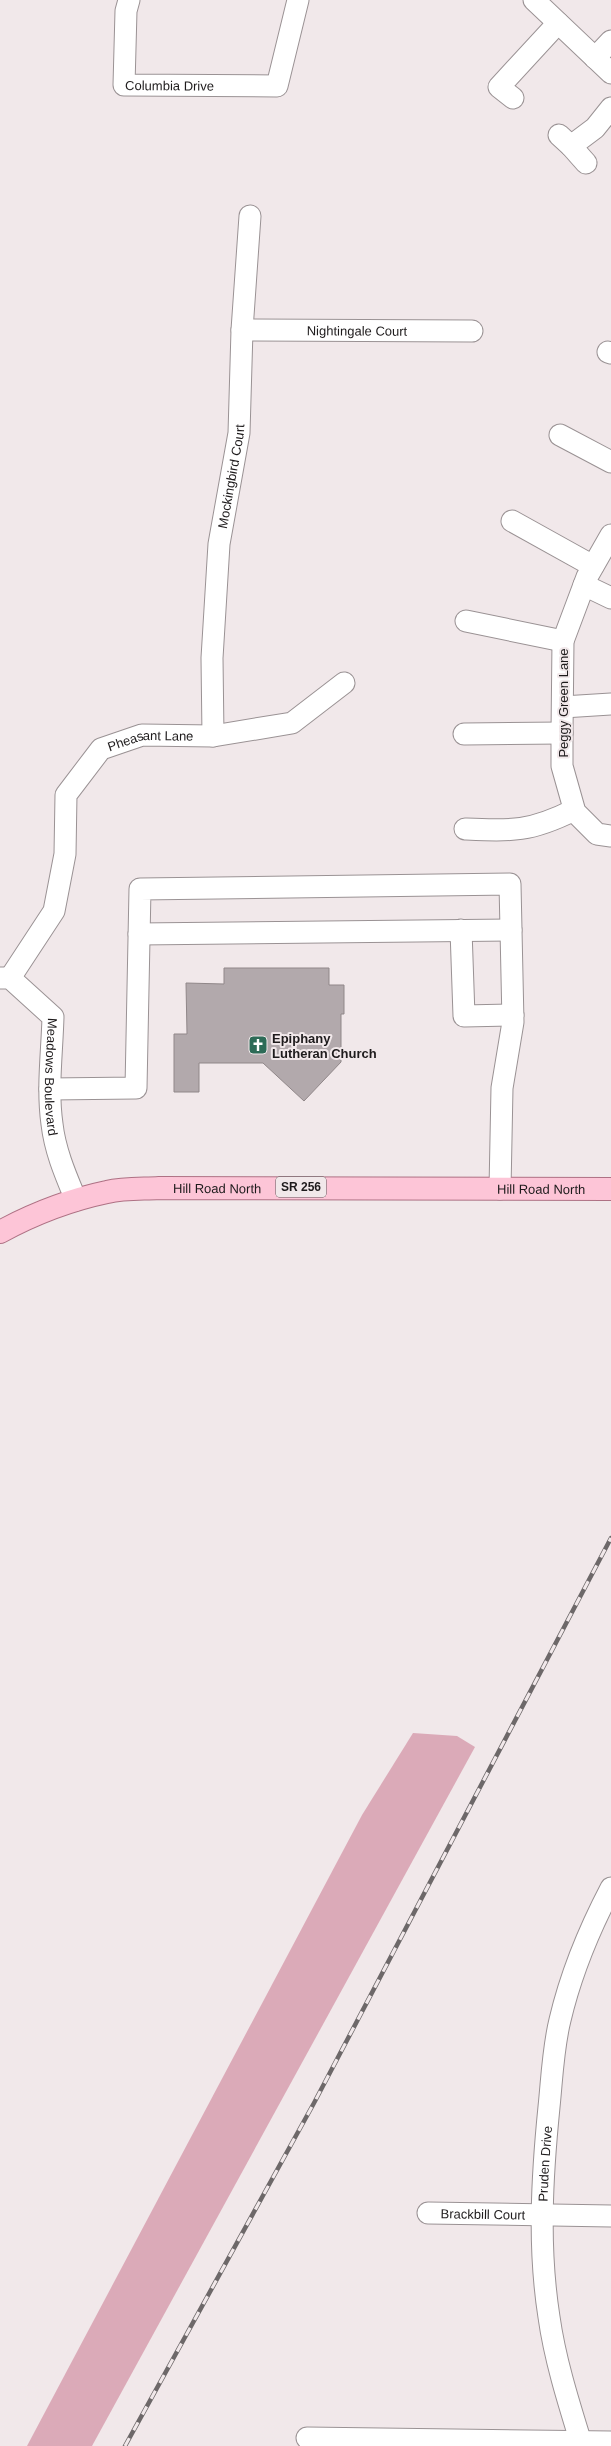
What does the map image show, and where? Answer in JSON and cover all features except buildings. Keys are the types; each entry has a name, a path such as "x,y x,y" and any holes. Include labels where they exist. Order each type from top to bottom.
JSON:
{"main road":[{"name":"Hill Road North","path":"0,1232 35,1215 76,1200 108,1192 159,1188 611,1189"}],"street":[{"name":"Columbia Drive","path":"128,0 126,11 124,85 277,86 298,0"},
{"path":"534,0 611,73"},
{"path":"513,98 499,87 558,23"},
{"path":"595,58 611,41"},
{"path":"586,164 565,141 595,128 611,108"},
{"name":"Mockingbird Court","path":"213,736 212,658 219,544 239,433 242,330 250,216"},
{"name":"Nightingale Court","path":"242,330 472,331"},
{"path":"560,435 611,462"},
{"path":"512,521 593,566"},
{"name":"Peggy Green Lane","path":"611,535 584,585 563,641 562,733 562,766 574,810 597,834 611,836"},
{"path":"584,585 611,598"},
{"path":"466,620 563,641"},
{"name":"Pheasant Lane","path":"5,978 54,911 65,854 66,795 101,749 142,735 213,736 292,723 344,683"},
{"path":"563,707 611,704"},
{"path":"464,734 562,733"},
{"path":"465,829 514,831 539,826 574,810"},
{"path":"50,1089 136,1088 140,889 510,884 513,1015 502,1088 500,1189"},
{"path":"461,930 464,1016 513,1015"},
{"path":"139,934 511,930"},
{"name":"Meadows Boulevard","path":"5,978 53,1017 50,1089 52,1125 57,1151 76,1200"},
{"name":"Pruden Drive","path":"581,2443 549,2318 543,2270 541,2216 546,2138 555,2044 560,2019 582,1947 611,1888"},
{"name":"Brackbill Court","path":"428,2213 611,2216"},
{"path":"307,2438 581,2443 611,2442"}],"shaded area":[{"path":"413,1733 457,1736 475,1747 92,2446 27,2446 362,1815"}],"railway":[{"path":"125,2446 314,2103 611,1538"}],"place":[{"name":"Epiphany Lutheran Church","path":"258,1045"}]}
